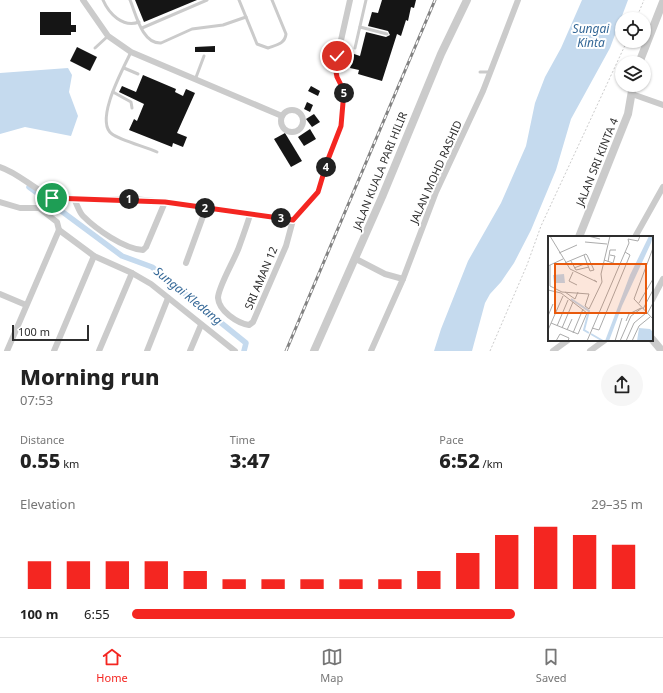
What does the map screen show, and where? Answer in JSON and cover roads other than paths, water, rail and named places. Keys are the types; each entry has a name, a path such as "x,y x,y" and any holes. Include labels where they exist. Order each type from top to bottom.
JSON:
{"street":[{"path":"83,0 108,36 131,52 282,116"},
{"path":"0,166 13,171 52,198 134,199 293,220 318,192 327,162 341,126 344,91 337,77 335,67 350,0"},
{"name":"JALAN KUALA PARI HILIR","path":"314,351 356,259 441,54 467,0"},
{"name":"JALAN MOHD RASHID","path":"371,351 403,278 436,192 491,72 518,0"},
{"path":"641,56 663,2"},
{"path":"632,94 663,105"},
{"name":"JALAN SRI KINTA 4","path":"579,236 623,128 632,94"},
{"path":"636,236 663,187"},
{"path":"74,199 81,215 103,232 133,249 143,250 146,247 165,202"},
{"path":"0,202 20,208 39,208 57,222 59,230 7,351"},
{"path":"186,263 206,208"},
{"name":"SRI AMAN 12","path":"250,215 218,300 224,311 242,324 249,325 253,322 286,246 293,220"},
{"path":"59,230 94,256 132,273 151,284 235,351"},
{"path":"54,351 94,256"},
{"path":"356,259 385,274 403,278"},
{"path":"99,351 132,273"},
{"path":"653,298 663,279"},
{"path":"0,294 26,305"},
{"path":"147,351 168,298"},
{"path":"190,351 201,325"},
{"path":"653,340 662,351"},
{"path":"553,351 567,341"},
{"path":"590,351 604,341"}],"lane":[{"path":"104,0 111,14 117,18 131,24 139,22"},
{"path":"130,0 142,28 150,40 155,43 192,29 223,25 246,17"},
{"path":"142,28 207,0"},
{"path":"239,0 257,44 268,48 282,42 286,34 272,0"},
{"path":"355,48 366,0"},
{"path":"360,27 387,34"},
{"path":"95,48 108,36"},
{"path":"131,52 113,92 105,115 106,124 111,134 157,152"},
{"path":"195,80 204,56"},
{"path":"124,68 138,74"},
{"path":"480,72 491,72"},
{"path":"113,92 131,102 132,108"}],"water":[{"name":"Sungai Kinta","path":"582,0 628,0 624,12 615,12 615,35 610,48 571,119 556,170 531,230 514,263 501,282 490,294 485,303 472,351 434,351 441,329 468,261 501,203 526,146 535,103 545,77 561,48"},
{"path":"68,68 72,75 69,92 78,116 71,136 25,127 0,134 0,73"}],"waterway":[{"name":"Sungai Kledang","path":"29,187 122,256 152,267 246,343 244,351"}],"railway":[{"path":"286,351 435,0"}]}
